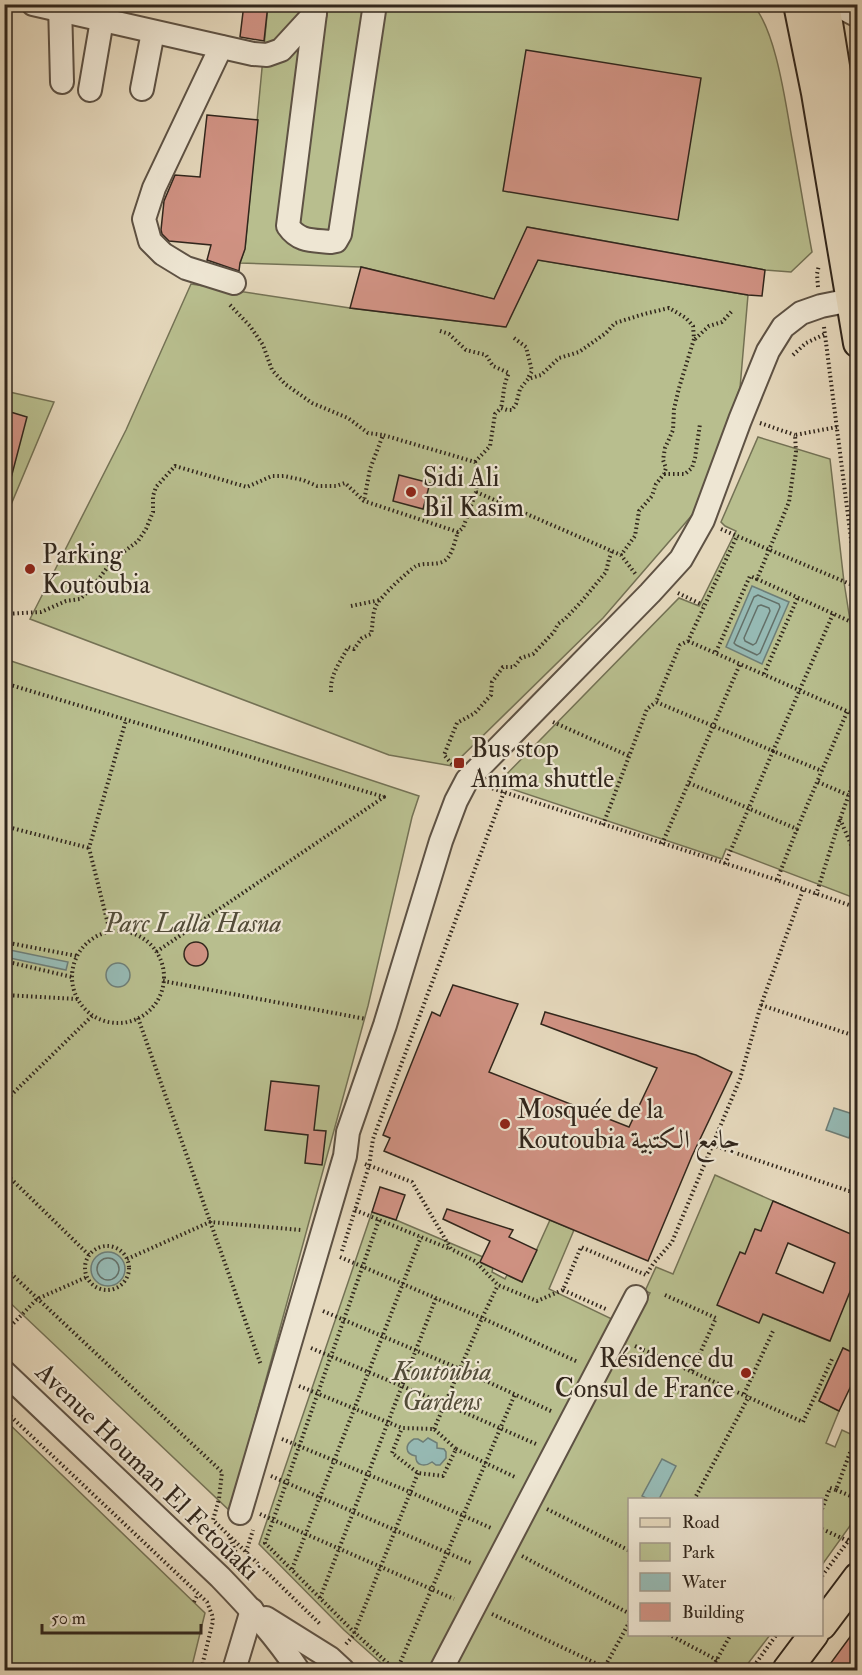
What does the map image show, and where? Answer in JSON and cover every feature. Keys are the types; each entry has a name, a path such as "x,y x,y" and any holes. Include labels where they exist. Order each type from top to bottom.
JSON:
{"main road":[{"path":"798,4 816,93 858,342"},
{"path":"825,4 858,209"},
{"path":"823,1624 858,1577"},
{"path":"787,1671 813,1636"}],"street":[{"path":"33,4 60,8 102,20 253,54 267,55 281,50 320,9"},
{"path":"320,9 288,226 300,238 334,242 340,234 375,4"},
{"path":"835,4 858,16"},
{"path":"60,8 63,82"},
{"path":"90,90 102,20"},
{"path":"142,89 153,32"},
{"path":"221,47 154,188 144,219 150,241 163,254 230,291"},
{"path":"249,1513 288,1385 322,1234 345,1156 348,1131 385,1025 441,841 456,801 467,780 681,559 703,520 768,351 783,327 801,313 851,300"},
{"path":"441,1671 636,1297"},
{"name":"Avenue Houman El Fetouaki","path":"4,1372 214,1571 252,1610 287,1653 298,1671"},
{"path":"234,1671 252,1610"},
{"name":"Avenue Houman El Fetouaki","path":"252,1610 307,1642 330,1658 343,1671"}],"path":[{"path":"821,257 816,281 825,334 858,594"},
{"path":"230,291 263,345 272,370 285,384 312,403 348,418 368,433 383,435 475,462 479,468 476,492 463,528 458,532 449,556 445,561 418,565 380,600 375,607 372,634 362,638 354,650 348,647 334,670 331,692"},
{"path":"528,379 541,375 559,358 579,352 615,324 644,314 669,308 686,318 693,326 694,339 674,409 674,430 665,448 663,460 666,468 652,496 639,511 635,536 621,555"},
{"path":"694,339 709,326 722,322 732,311"},
{"path":"440,331 449,334 466,350 486,355 492,366 509,373 503,384 504,397 501,408 495,414 490,446 475,462"},
{"path":"791,357 806,343 825,334"},
{"path":"501,408 512,410 520,389 532,371 526,347 514,338"},
{"path":"759,423 764,414"},
{"path":"664,474 685,474 692,468 700,424"},
{"path":"757,579 789,502 796,452 795,435 837,427"},
{"path":"364,501 370,469 383,435"},
{"path":"4,614 41,612 66,601 80,599 91,589 113,560 138,541 153,512 153,496 156,487 175,466 248,487 272,476 303,480 318,486 336,486 345,483 364,501 458,532"},
{"path":"476,492 621,555 650,593"},
{"path":"603,825 647,709 656,702 681,645 688,641 737,536 857,587"},
{"path":"612,551 606,572 566,619 558,624 554,632 533,654 521,658 514,667 503,667 492,682 491,695 475,713 457,723 444,755 467,780 858,908"},
{"path":"716,652 750,576 858,625"},
{"path":"764,674 798,597"},
{"path":"351,606 380,600"},
{"path":"725,864 833,614"},
{"path":"688,641 858,717"},
{"path":"662,844 740,664"},
{"path":"4,683 384,797 156,952"},
{"path":"656,702 822,771"},
{"path":"777,880 847,712"},
{"path":"110,932 89,848 126,720"},
{"path":"552,721 629,756"},
{"path":"816,894 858,770"},
{"path":"818,782 848,795"},
{"path":"689,783 797,829"},
{"path":"369,1166 372,1139 504,792"},
{"path":"840,819 858,861"},
{"path":"4,826 89,848"},
{"path":"355,1210 475,1261 498,1285 537,1301 563,1290 581,1247 646,1275 672,1242 740,1079 761,1005 804,890"},
{"path":"110,932 131,933 149,944 156,952 162,966 161,990 152,1006 138,1018 127,1022 115,1023 93,1015 84,1008 74,989 72,977 77,956 90,940 110,932"},
{"path":"4,942 77,956"},
{"path":"4,961 72,977"},
{"path":"163,981 365,1019 385,1025"},
{"path":"4,995 78,999"},
{"path":"761,1005 858,1037"},
{"path":"4,1102 93,1015"},
{"path":"138,1018 266,1377 318,1393 402,1428 434,1429 456,1449 486,1463 533,1494 628,1550"},
{"path":"712,1145 858,1194"},
{"path":"345,1156 412,1182 451,1250"},
{"path":"850,1191 858,1166"},
{"path":"4,1172 89,1255"},
{"path":"379,1220 265,1543 396,1671 515,1394"},
{"path":"127,1259 210,1222 306,1230 322,1234"},
{"path":"291,1570 421,1237"},
{"path":"109,1246 120,1250 127,1259 129,1270 121,1285 116,1288 105,1290 100,1288 94,1285 87,1276 86,1265 89,1255 98,1248 109,1246"},
{"path":"340,1257 482,1318 597,1371"},
{"path":"4,1267 222,1472 219,1499 213,1521 327,1631"},
{"path":"4,1333 37,1299 87,1276"},
{"path":"434,1429 498,1285"},
{"path":"665,1295 716,1318 692,1371"},
{"path":"320,1598 436,1298"},
{"path":"323,1311 460,1369 558,1414"},
{"path":"695,1498 746,1395 773,1332"},
{"path":"634,1345 803,1422 832,1359"},
{"path":"310,1348 555,1453"},
{"path":"4,1410 207,1602 213,1621 201,1671"},
{"path":"402,1428 392,1454 418,1473 443,1476 456,1449"},
{"path":"282,1439 463,1515 628,1613"},
{"path":"836,1490 851,1450 858,1452"},
{"path":"343,1647 354,1632 418,1473"},
{"path":"270,1475 493,1572"},
{"path":"823,1506 830,1488 858,1498"},
{"path":"249,1513 273,1520 475,1606 610,1671"},
{"path":"823,1575 858,1528"},
{"path":"823,1529 848,1541"},
{"path":"604,1669 628,1625"},
{"path":"670,1636 717,1660"},
{"path":"711,1671 730,1636"},
{"path":"751,1671 776,1636"}],"green space":[{"path":"752,4 768,31 779,68 812,252 791,272 765,270 528,227 494,299 361,267 240,263 245,248 268,5"},
{"path":"538,260 748,295 740,388 693,514 603,618 452,766 389,755 30,619 126,430 191,284 350,308 505,327"},
{"path":"5,391 54,402 5,519"},
{"path":"758,437 830,459 844,582 857,665 857,899 726,849 722,859 498,783 679,598 699,606 736,531 721,522"},
{"name":"Parc Lalla Hasna","path":"5,659 419,796 412,817 368,1006 230,1511 5,1298"},
{"path":"715,1175 791,1209 763,1314 829,1341 857,1272 857,1355 843,1348 819,1401 839,1411 826,1443 835,1447 842,1430 857,1437 857,1516 823,1564 823,1498 628,1498 628,1636 769,1636 743,1670 453,1670 650,1293 645,1291 656,1267 673,1274"},
{"name":"Koutoubia Gardens","path":"372,1212 483,1257 481,1263 493,1268 492,1272 505,1279 507,1275 522,1282 550,1220 574,1230 549,1289 614,1320 429,1670 389,1670 344,1630 259,1544"},
{"path":"4,1419 205,1613 191,1670 5,1670"}],"water":[{"path":"752,586 789,602 762,664 726,647"},
{"path":"5,949 68,962 66,970 5,957"},
{"path":"118,963 127,966 130,975 127,984 118,987 109,984 106,975 109,966"},
{"path":"834,1108 856,1115 849,1138 826,1130"},
{"path":"108,1252 120,1257 125,1269 120,1281 108,1286 96,1281 91,1269 96,1257"},
{"path":"428,1438 437,1443 437,1448 444,1449 446,1452 446,1458 440,1465 432,1462 421,1465 417,1462 416,1456 409,1453 407,1449 409,1443 414,1439 423,1442"},
{"path":"662,1459 676,1466 660,1498 642,1496"}],"building":[{"path":"244,4 268,4 264,41 240,37"},
{"path":"526,50 701,78 678,220 503,191"},
{"path":"207,115 258,120 245,249 239,271 207,260 211,245 169,241 161,230 164,201 175,175 200,177"},
{"path":"527,227 765,270 762,296 538,260 506,327 350,308 361,267 494,299"},
{"path":"4,410 27,417 10,482 4,481"},
{"name":"Sidi Ali Bil Kasim","path":"399,475 430,483 423,509 393,501"},
{"path":"196,942 201,943 207,949 207,959 201,965 196,966 191,965 185,959 184,954 185,949 191,943"},
{"name":"Mosquée de la Koutoubia جامع الكتبية","path":"453,985 518,1004 489,1072 629,1127 657,1068 541,1024 545,1012 696,1055 732,1072 692,1156 648,1261 384,1151 390,1138 383,1135 432,1012 440,1016"},
{"path":"271,1081 319,1086 314,1130 326,1131 322,1165 305,1163 308,1135 265,1130"},
{"path":"380,1187 405,1195 396,1220 372,1212"},
{"path":"773,1201 858,1237 858,1272 830,1341 763,1314 759,1323 717,1305 740,1252 745,1254 755,1229 761,1231","holes":["788,1243 835,1263 823,1293 776,1273"]},
{"path":"447,1209 513,1230 509,1237 537,1250 522,1282 480,1262 490,1241 443,1219"},
{"path":"843,1348 858,1355 858,1371 839,1411 819,1401"},
{"path":"858,1626 858,1671 825,1671"}],"place":[{"name":"Sidi Ali Bil Kasim","path":"411,492"},
{"name":"Parking Koutoubia","path":"30,569"},
{"name":"Bus stop Anima shuttle","path":"459,763"},
{"name":"Mosquée de la Koutoubia جامع الكتبية","path":"505,1124"},
{"name":"Résidence du Consul de France","path":"746,1373"}]}
